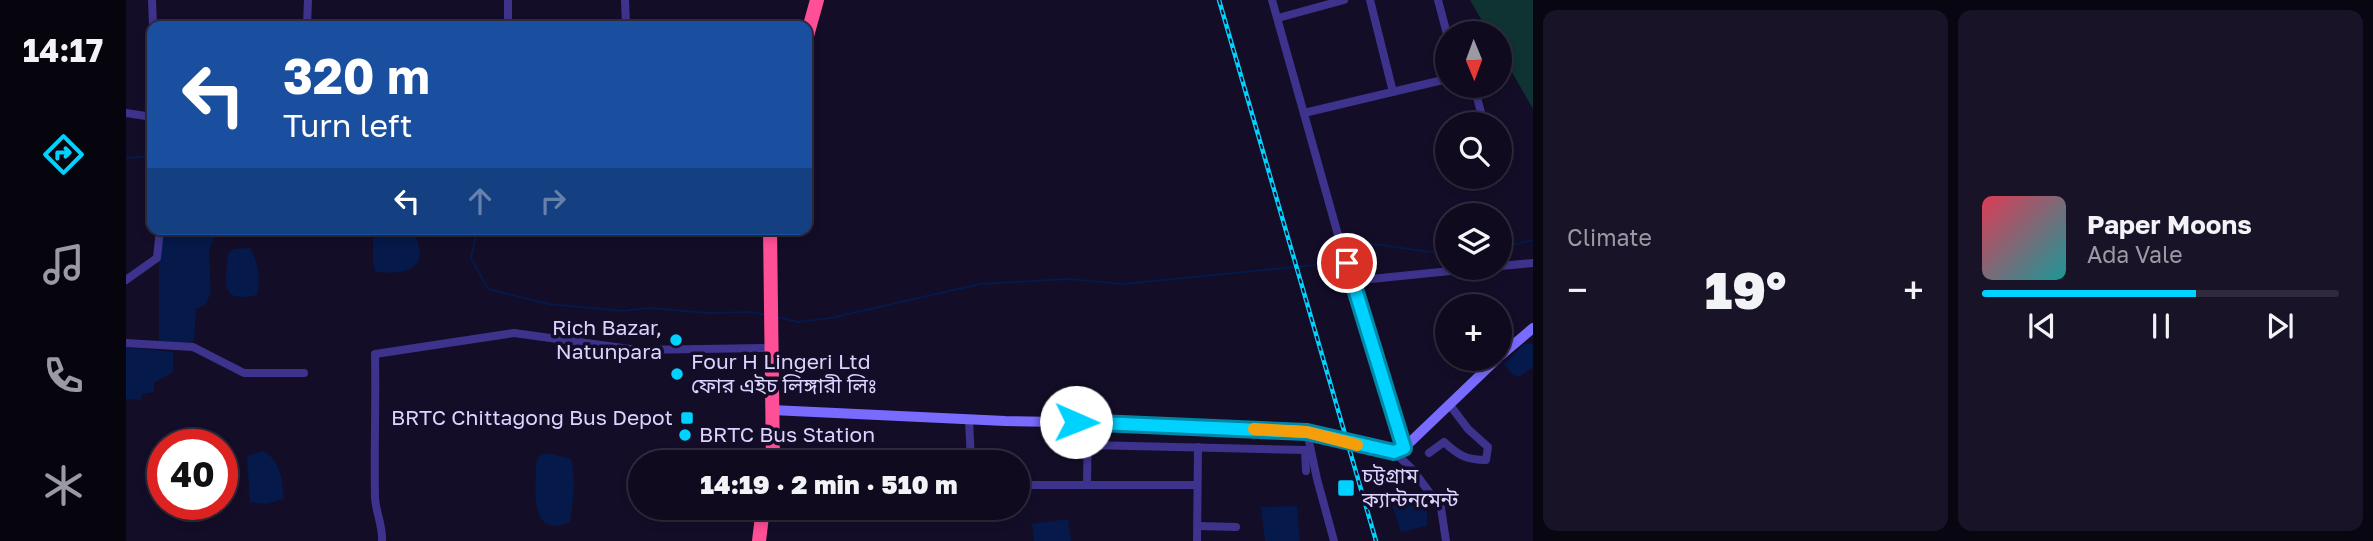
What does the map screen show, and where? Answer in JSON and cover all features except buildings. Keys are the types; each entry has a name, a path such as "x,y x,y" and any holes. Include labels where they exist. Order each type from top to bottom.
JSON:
{"highway":[{"path":"801,21 807,0"},
{"path":"811,21 817,0"},
{"path":"767,235 773,450"},
{"path":"765,450 769,348"},
{"path":"759,541 761,520"},
{"path":"768,541 770,520"}],"street":[{"path":"152,0 153,21"},
{"path":"307,21 308,0"},
{"path":"508,0 508,21"},
{"path":"625,0 626,21"},
{"path":"1272,0 1399,450 1441,508 1446,541"},
{"path":"1278,18 1344,0"},
{"path":"1370,0 1393,92"},
{"path":"1438,0 1444,21"},
{"path":"1304,113 1435,82"},
{"path":"126,113 147,116"},
{"path":"126,269 129,278 157,258 159,235"},
{"path":"1512,265 1533,263"},
{"path":"1351,281 1435,273"},
{"path":"1512,345 1533,328"},
{"path":"382,541 383,532 376,508 373,433 375,354 514,333 637,351 769,348"},
{"path":"126,343 193,347 244,373 304,373"},
{"path":"1399,450 1483,371"},
{"path":"1429,453 1444,442 1458,456 1471,460 1486,460 1488,447 1468,429 1449,404"},
{"path":"772,410 1307,432 1399,450"},
{"path":"969,419 970,450"},
{"path":"1087,484 1088,422"},
{"path":"1307,432 1334,541"},
{"path":"1088,445 1305,450 1306,471"},
{"path":"1197,541 1198,447"},
{"path":"1030,485 1197,485"},
{"path":"1198,526 1236,527"}],"green space":[{"path":"1470,0 1533,0 1533,109 1512,72 1512,21 1482,21"}],"water":[{"path":"163,235 213,235 209,248 211,293 205,305 196,309 194,341 159,341 159,262"},
{"path":"373,235 416,235 419,258 414,267 386,273 375,271"},
{"path":"250,248 258,271 257,295 236,296 227,288 228,253 234,249"},
{"path":"1523,344 1533,344 1533,367 1519,377 1509,371 1512,371 1512,356"},
{"path":"126,347 173,352 173,372 154,383 154,392 143,394 141,400 126,399"},
{"path":"262,451 277,465 284,499 266,504 250,502 247,456"},
{"path":"547,453 571,459 573,466 574,490 570,522 556,526 547,524 537,508 536,463 539,456"},
{"path":"1418,490 1427,505 1427,526 1401,532 1390,498"},
{"path":"1297,506 1300,541 1265,541 1261,507"},
{"path":"1068,519 1071,541 1034,541 1032,524"}],"waterway":[{"path":"126,158 147,156"},
{"path":"476,235 471,258 488,289 549,304 623,311 648,308 709,313 752,312 765,315"},
{"path":"1512,245 1533,240"},
{"path":"1345,251 1351,245 1367,243 1435,253"},
{"path":"778,317 798,322 831,318 980,284 1068,279 1123,284 1314,265 1337,259 1341,255"}],"railway":[{"path":"1219,0 1376,541"}],"slow traffic":[{"path":"1254,429 1307,432 1357,445"}],"place":[{"name":"Rich Bazar, Natunpara","path":"676,340"},
{"name":"Four H Lingeri Ltd ফোর এইচ লিঙ্গারী লিঃ","path":"677,374"},
{"name":"BRTC Chittagong Bus Depot","path":"687,418"},
{"name":"BRTC Bus Station","path":"685,435"},
{"name":"চট্টগ্রাম ক্যান্টনমেন্ট","path":"1346,488"}],"route":[{"path":"1076,422 1307,432 1394,452 1404,448 1347,263"}]}
